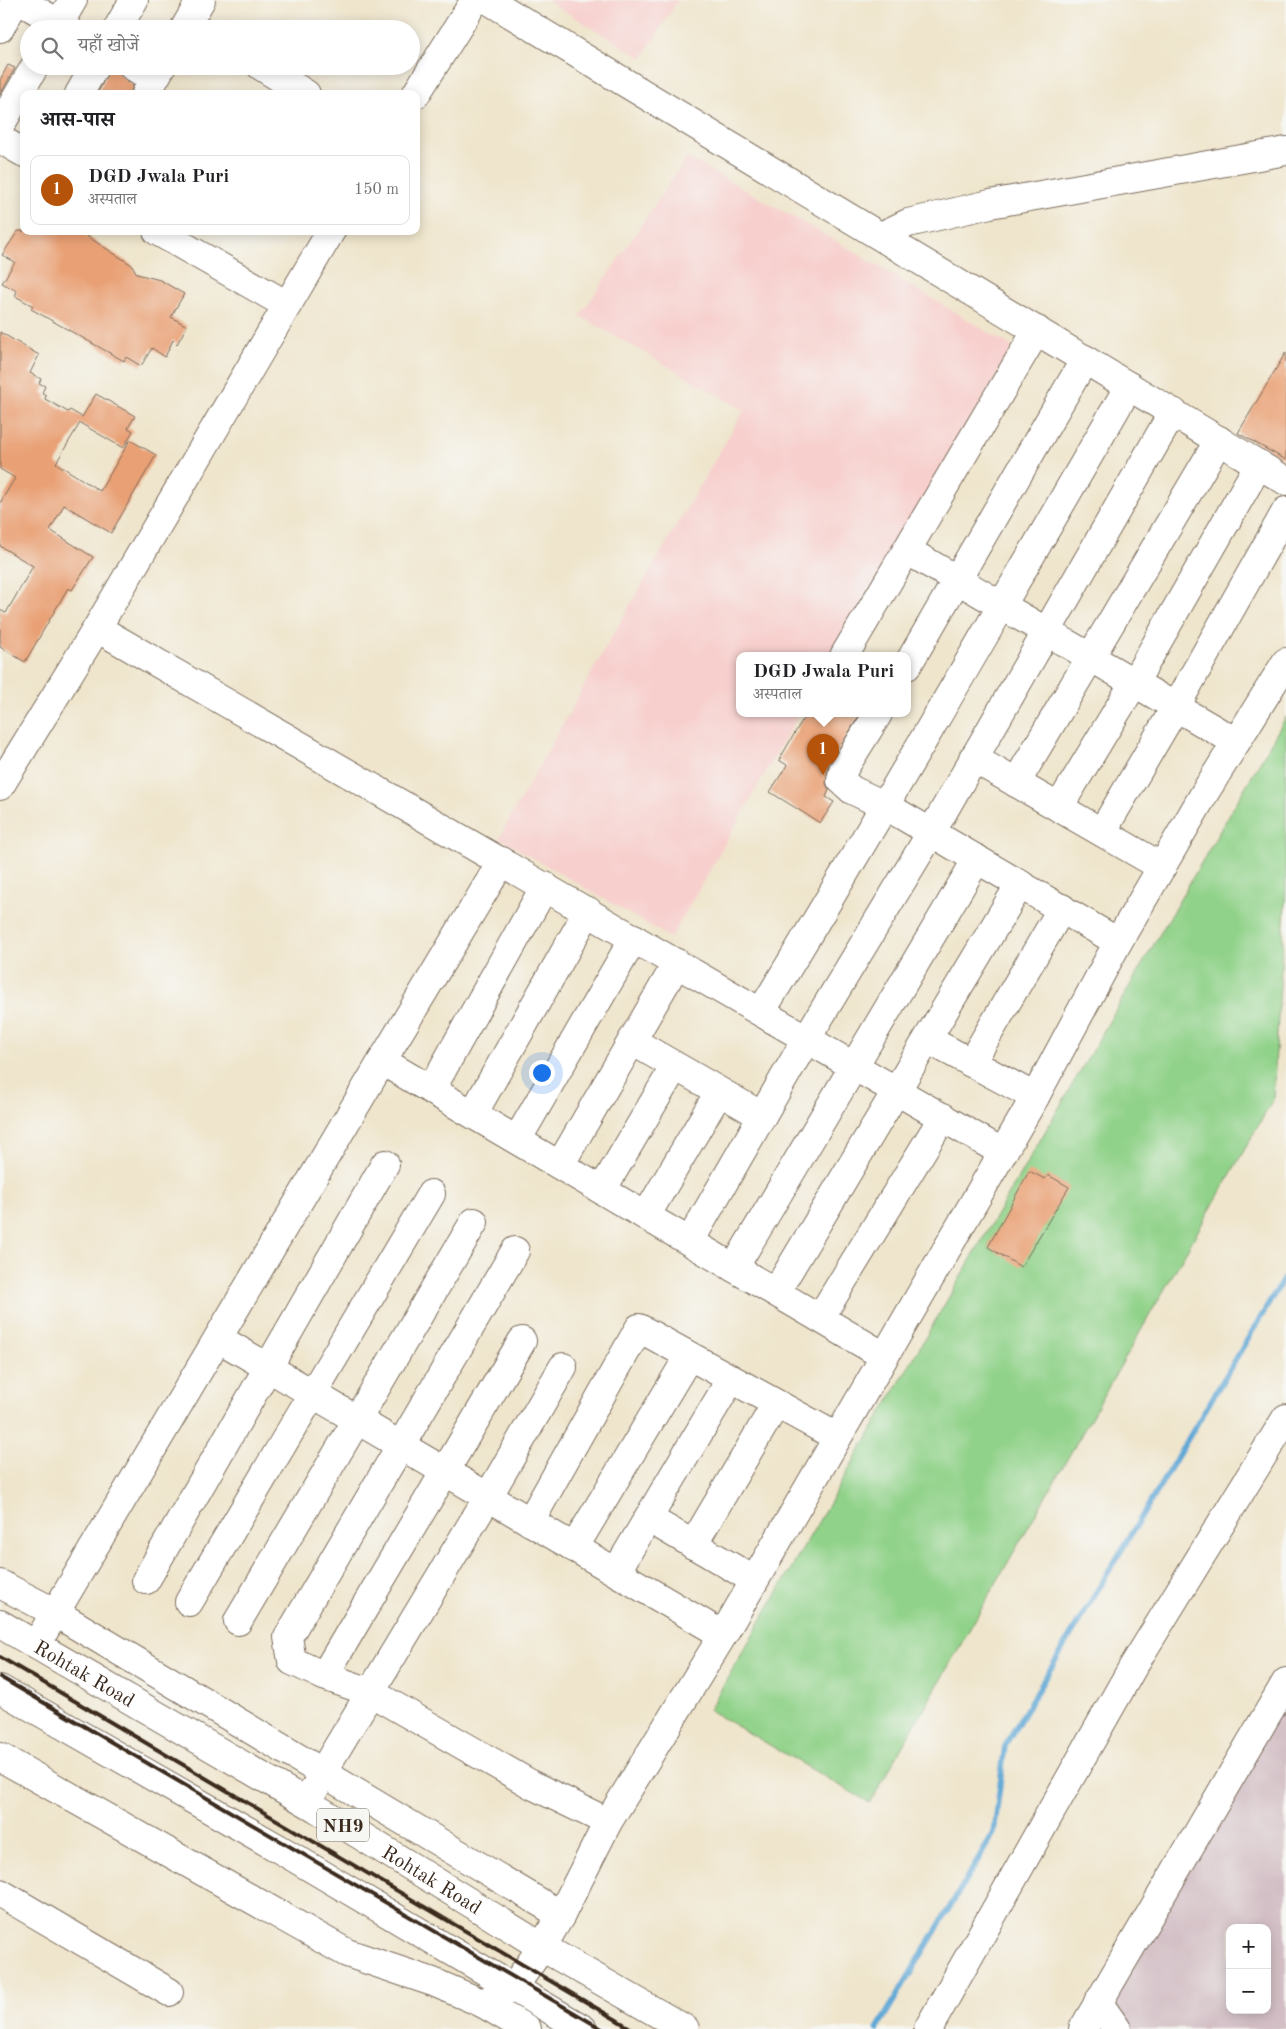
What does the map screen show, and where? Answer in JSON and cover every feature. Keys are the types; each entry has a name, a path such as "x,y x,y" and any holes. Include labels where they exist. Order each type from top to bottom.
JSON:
{"main road":[{"path":"0,28 17,0 50,20"},
{"path":"64,20 73,0"},
{"path":"122,20 134,0"},
{"path":"419,90 475,0"},
{"path":"488,0 1286,481"},
{"path":"21,90 30,75"},
{"path":"81,90 90,75"},
{"path":"275,75 299,90"},
{"path":"0,126 20,92"},
{"path":"0,139 20,151"},
{"path":"881,236 908,223 990,204 1286,151"},
{"path":"164,235 287,305"},
{"path":"0,786 97,628 329,235"},
{"path":"846,652 908,551 1037,330"},
{"path":"911,659 1085,360"},
{"path":"761,1012 886,806 1129,386"},
{"path":"690,1242 807,1038 931,833 1173,412"},
{"path":"1016,783 1219,440"},
{"path":"1059,807 1134,683 1259,464"},
{"path":"1102,832 1176,708 1286,511"},
{"path":"908,551 1236,742"},
{"path":"97,628 1002,1152"},
{"path":"482,2003 513,1988 561,1915 608,1822 723,1635 1034,1097 1118,942 1236,742 1286,662"},
{"path":"876,717 843,770 841,780 852,790 886,806 1118,942"},
{"path":"973,758 1162,867"},
{"path":"734,1268 977,859"},
{"path":"36,1645 502,861"},
{"path":"776,1292 929,1040 1020,884"},
{"path":"431,1090 545,886"},
{"path":"971,1063 1062,908"},
{"path":"473,1114 588,911"},
{"path":"517,1140 634,938"},
{"path":"560,1165 678,963"},
{"path":"929,1040 1034,1097"},
{"path":"632,1041 762,1116"},
{"path":"382,1061 884,1356"},
{"path":"602,1190 675,1066"},
{"path":"646,1216 719,1092"},
{"path":"820,1318 943,1117"},
{"path":"146,1580 385,1164"},
{"path":"189,1602 432,1194"},
{"path":"238,1621 474,1222"},
{"path":"515,1251 288,1637 292,1661 324,1676 370,1692 534,1786 608,1822"},
{"path":"530,1522 639,1328 837,1437"},
{"path":"218,1338 723,1635"},
{"path":"324,1676 522,1341"},
{"path":"574,1548 689,1356"},
{"path":"307,1803 322,1773 488,1497 562,1367"},
{"path":"616,1572 731,1379"},
{"path":"693,1545 776,1404"},
{"path":"928,2029 1134,1665 1286,1418"},
{"path":"648,1518 754,1580"},
{"path":"0,1584 54,1612 561,1915"},
{"name":"Rohtak Road","path":"0,1624 307,1803 542,1946 685,2029"},
{"path":"1083,2029 1286,1682"},
{"name":"NH9","path":"0,1690 281,1850 583,2029"},
{"path":"0,1756 347,1953 433,1982 482,2003 527,2029"},
{"path":"0,1893 169,1992"},
{"path":"1098,2002 1117,2029"}],"shaded area":[{"path":"546,0 678,0 642,58"},
{"path":"687,157 841,244 1013,347 835,652 736,652 736,717 797,717 671,938 499,838 615,631 744,410 580,316"},
{"path":"1286,1692 1286,2029 1095,2029"}],"green space":[{"path":"1286,717 1286,888 1273,1100 870,1803 709,1710"}],"building":[{"path":"8,65 15,68 0,95 0,80"},
{"path":"106,75 120,75 133,85 131,90 99,90"},
{"path":"18,231 20,231 20,235 85,235 132,265 137,274 160,280 184,294 171,317 187,326 177,344 173,340 165,357 152,348 141,366 126,357 124,361 31,309 33,306 15,296 17,291 2,283 15,262 2,255"},
{"path":"0,332 39,355 30,373 41,379 39,383 45,386 42,393 46,395 45,399 68,412 70,410 82,417 96,394 135,416 128,428 133,431 123,448 80,423 56,463 100,491 130,440 156,455 111,533 64,505 50,530 93,557 72,590 68,588 25,662 0,647 0,610 6,613 33,566 0,546 0,503 15,478 0,469"},
{"path":"1286,352 1286,460 1238,433"},
{"path":"804,717 858,717 828,767 826,784 829,790 826,797 834,802 820,823 770,792 787,765 779,760"},
{"path":"1029,1171 1045,1179 1048,1175 1069,1187 1021,1267 988,1247"}],"waterway":[{"path":"877,2029 994,1833 1005,1745 1286,1275"}],"railway":[{"path":"0,1657 632,2029"},
{"path":"0,1677 602,2029"}],"place":[{"name":"DGD Jwala Puri","path":"823,775"}]}
